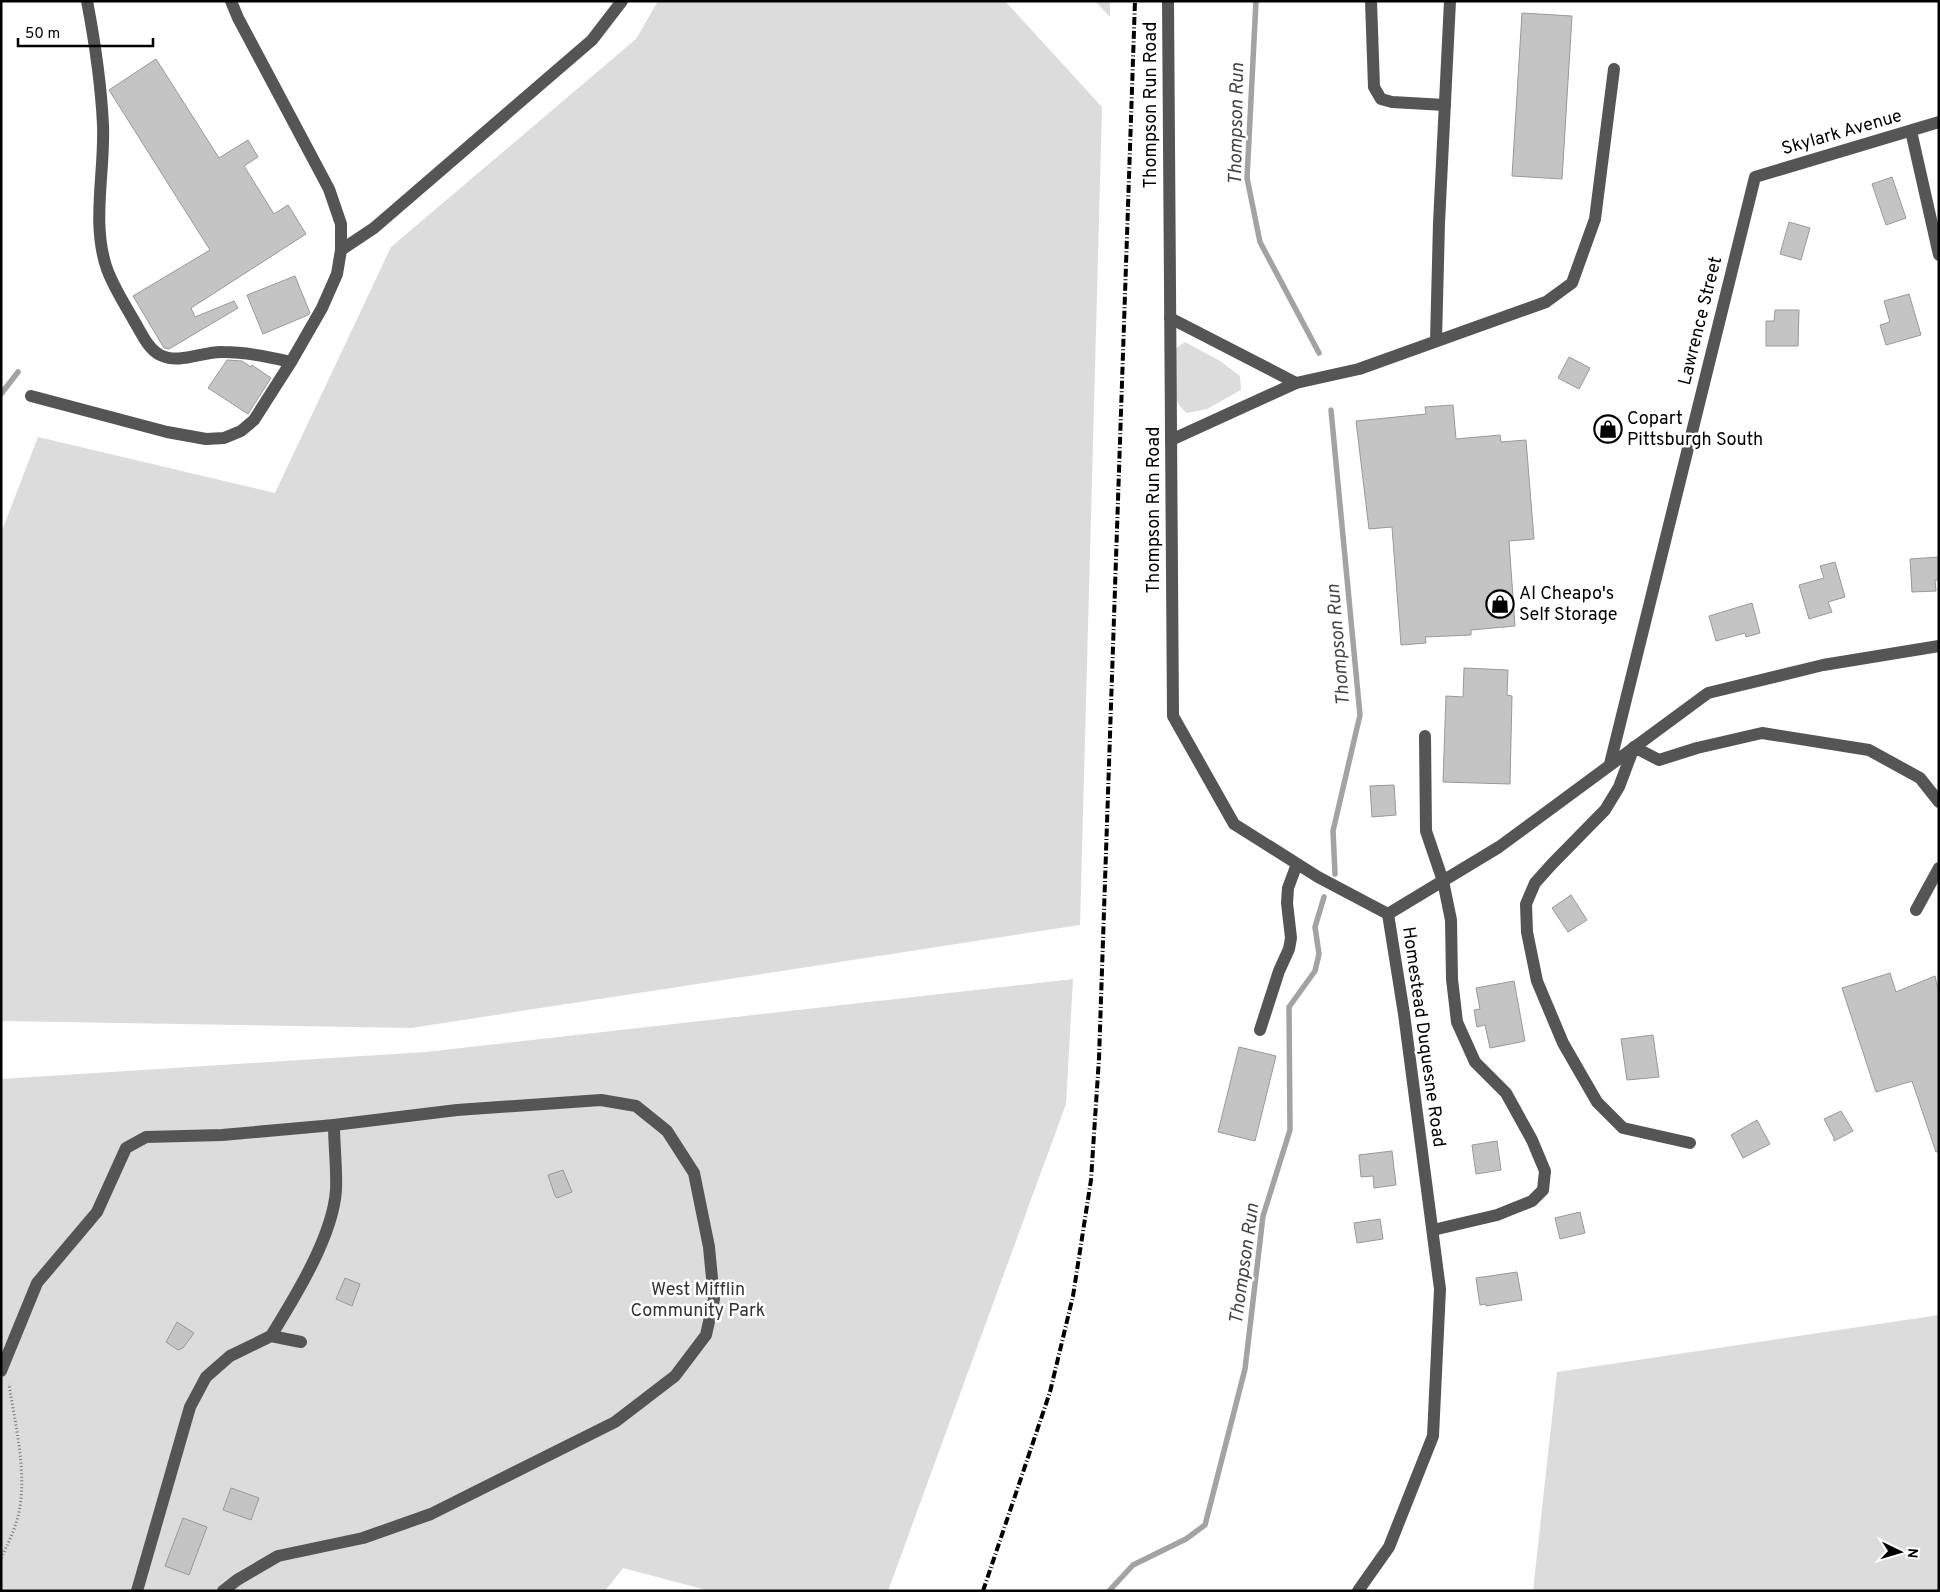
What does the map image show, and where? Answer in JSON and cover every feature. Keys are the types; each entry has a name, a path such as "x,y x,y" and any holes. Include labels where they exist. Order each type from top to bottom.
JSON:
{"street":[{"path":"87,1 99,63 103,127 100,234 107,268 119,294 149,346 164,357 178,358 222,352 257,355 291,362"},
{"path":"31,396 167,432 206,439 224,438 241,432 254,420 291,362 322,308 337,274 342,250 341,224 329,189 242,27 231,1"},
{"path":"342,250 374,228 592,40 622,1"},
{"name":"Thompson Run Road","path":"1168,1 1173,716 1234,824 1318,877 1388,914"},
{"path":"1371,1 1374,87 1381,99 1392,102 1445,105"},
{"path":"1436,341 1439,223 1450,1"},
{"path":"1171,440 1296,383 1359,368 1546,302 1572,283 1595,219 1614,69"},
{"name":"Skylark Avenue","path":"1755,177 1939,122"},
{"path":"1911,131 1939,255"},
{"name":"Lawrence Street","path":"1610,764 1755,177"},
{"path":"1170,318 1296,383"},
{"name":"Homestead Duquesne Road","path":"1358,1591 1389,1546 1433,1436 1440,1289 1404,1014 1388,914 1499,848 1708,693 1824,665 1936,647"},
{"path":"1690,1143 1623,1128 1597,1102 1563,1043 1537,981 1527,932 1526,904 1536,883 1605,810 1618,787 1634,747 1659,760 1697,748 1762,734 1869,750 1920,778 1939,802"},
{"path":"1425,736 1426,831 1444,881 1451,920 1452,979 1457,1022 1475,1062 1506,1093 1532,1140 1544,1171 1543,1190 1532,1200 1497,1215 1432,1230"},
{"path":"1260,1030 1272,991 1289,949 1291,938 1287,903 1288,888 1297,864"},
{"path":"1916,910 1939,868"},
{"path":"3,1366 37,1283 97,1212 126,1148 146,1137 222,1135 334,1125 457,1110 601,1100 636,1106 668,1131 694,1173 709,1247 714,1299 706,1335 675,1376 615,1422 431,1514 364,1538 278,1556 237,1580 223,1591"},
{"path":"137,1591 190,1407 206,1377 230,1356 272,1336 298,1291 329,1226 336,1191 334,1125"},
{"path":"272,1336 301,1342"}],"path":[{"path":"1,1558 10,1539 20,1508 22,1474 3,1366"}],"green space":[{"path":"658,1 1005,1 1102,107 1080,925 411,1028 1,1021 1,533 38,437 275,493 391,247 636,39"},
{"path":"1095,1 1110,1 1110,17"},
{"path":"1185,342 1220,361 1240,376 1241,390 1207,409 1187,413 1177,400 1173,384 1175,349"},
{"name":"West Mifflin Community Park","path":"1073,979 1066,1104 888,1591 710,1591 623,1568 605,1591 1,1591 1,1079 425,1052"},
{"path":"1939,1315 1939,1591 1533,1591 1557,1372"}],"building":[{"path":"1522,13 1572,16 1562,179 1512,176"},
{"path":"156,59 219,158 248,140 258,157 244,166 274,214 288,205 306,234 191,308 195,317 234,301 238,308 169,349 164,348 133,296 210,250 109,90"},
{"path":"1892,177 1906,218 1886,225 1872,184"},
{"path":"1789,222 1810,228 1801,260 1780,254"},
{"path":"295,276 310,313 263,334 247,295"},
{"path":"1909,294 1921,335 1886,345 1880,325 1890,322 1884,301"},
{"path":"1775,310 1799,310 1798,346 1766,346 1766,321 1774,321"},
{"path":"1569,357 1590,368 1579,389 1558,378"},
{"path":"227,360 242,361 251,367 252,365 271,378 248,414 208,388"},
{"path":"1453,405 1456,439 1500,435 1501,442 1526,440 1534,539 1509,541 1515,626 1471,630 1471,635 1425,637 1426,643 1401,645 1392,527 1369,529 1356,421 1426,414 1425,407"},
{"path":"1939,557 1939,580 1935,580 1936,591 1912,592 1910,559"},
{"path":"1835,562 1845,597 1828,602 1832,612 1809,619 1799,585 1824,578 1820,566"},
{"path":"1752,603 1760,633 1746,637 1745,633 1716,641 1709,616"},
{"path":"1464,668 1508,670 1507,695 1512,696 1510,784 1443,782 1446,696 1463,697"},
{"path":"1394,785 1396,815 1372,817 1370,786"},
{"path":"1571,895 1587,920 1568,932 1552,908"},
{"path":"1890,973 1896,992 1935,976 1939,994 1939,1151 1936,1152 1912,1081 1876,1092 1842,988"},
{"path":"1514,981 1525,1041 1490,1048 1485,1025 1477,1027 1474,1010 1480,1009 1476,988"},
{"path":"1653,1035 1659,1077 1627,1080 1621,1039"},
{"path":"1239,1047 1276,1056 1255,1141 1218,1132"},
{"path":"1841,1111 1853,1131 1834,1141 1824,1119"},
{"path":"1757,1120 1770,1144 1743,1158 1731,1135"},
{"path":"1497,1141 1501,1170 1476,1174 1472,1145"},
{"path":"1392,1151 1396,1185 1374,1188 1373,1176 1361,1177 1359,1155"},
{"path":"563,1170 572,1192 557,1198 548,1175"},
{"path":"1580,1212 1585,1233 1560,1239 1555,1218"},
{"path":"1380,1219 1383,1239 1357,1243 1354,1223"},
{"path":"1517,1272 1522,1300 1486,1306 1486,1304 1480,1305 1476,1278"},
{"path":"345,1278 360,1284 352,1306 336,1299"},
{"path":"177,1322 194,1333 183,1348 178,1350 166,1342"},
{"path":"231,1488 259,1498 251,1520 223,1510"},
{"path":"183,1518 207,1527 189,1575 165,1566"}],"waterway":[{"name":"Thompson Run","path":"1256,1 1247,178 1260,242 1319,353"},
{"path":"1,394 18,372"},
{"name":"Thompson Run","path":"1331,410 1360,715 1333,831 1335,874"},
{"name":"Thompson Run","path":"1109,1591 1133,1565 1186,1539 1205,1525 1245,1369 1263,1216 1290,1130 1289,1007 1315,971 1319,954 1315,927 1324,897"}],"railway":[{"path":"983,1591 1050,1392 1073,1296 1091,1180 1099,1058 1135,1"}],"place":[{"name":"Copart Pittsburgh South","path":"1608,429"},
{"name":"Al Cheapo's Self Storage","path":"1500,604"}]}
